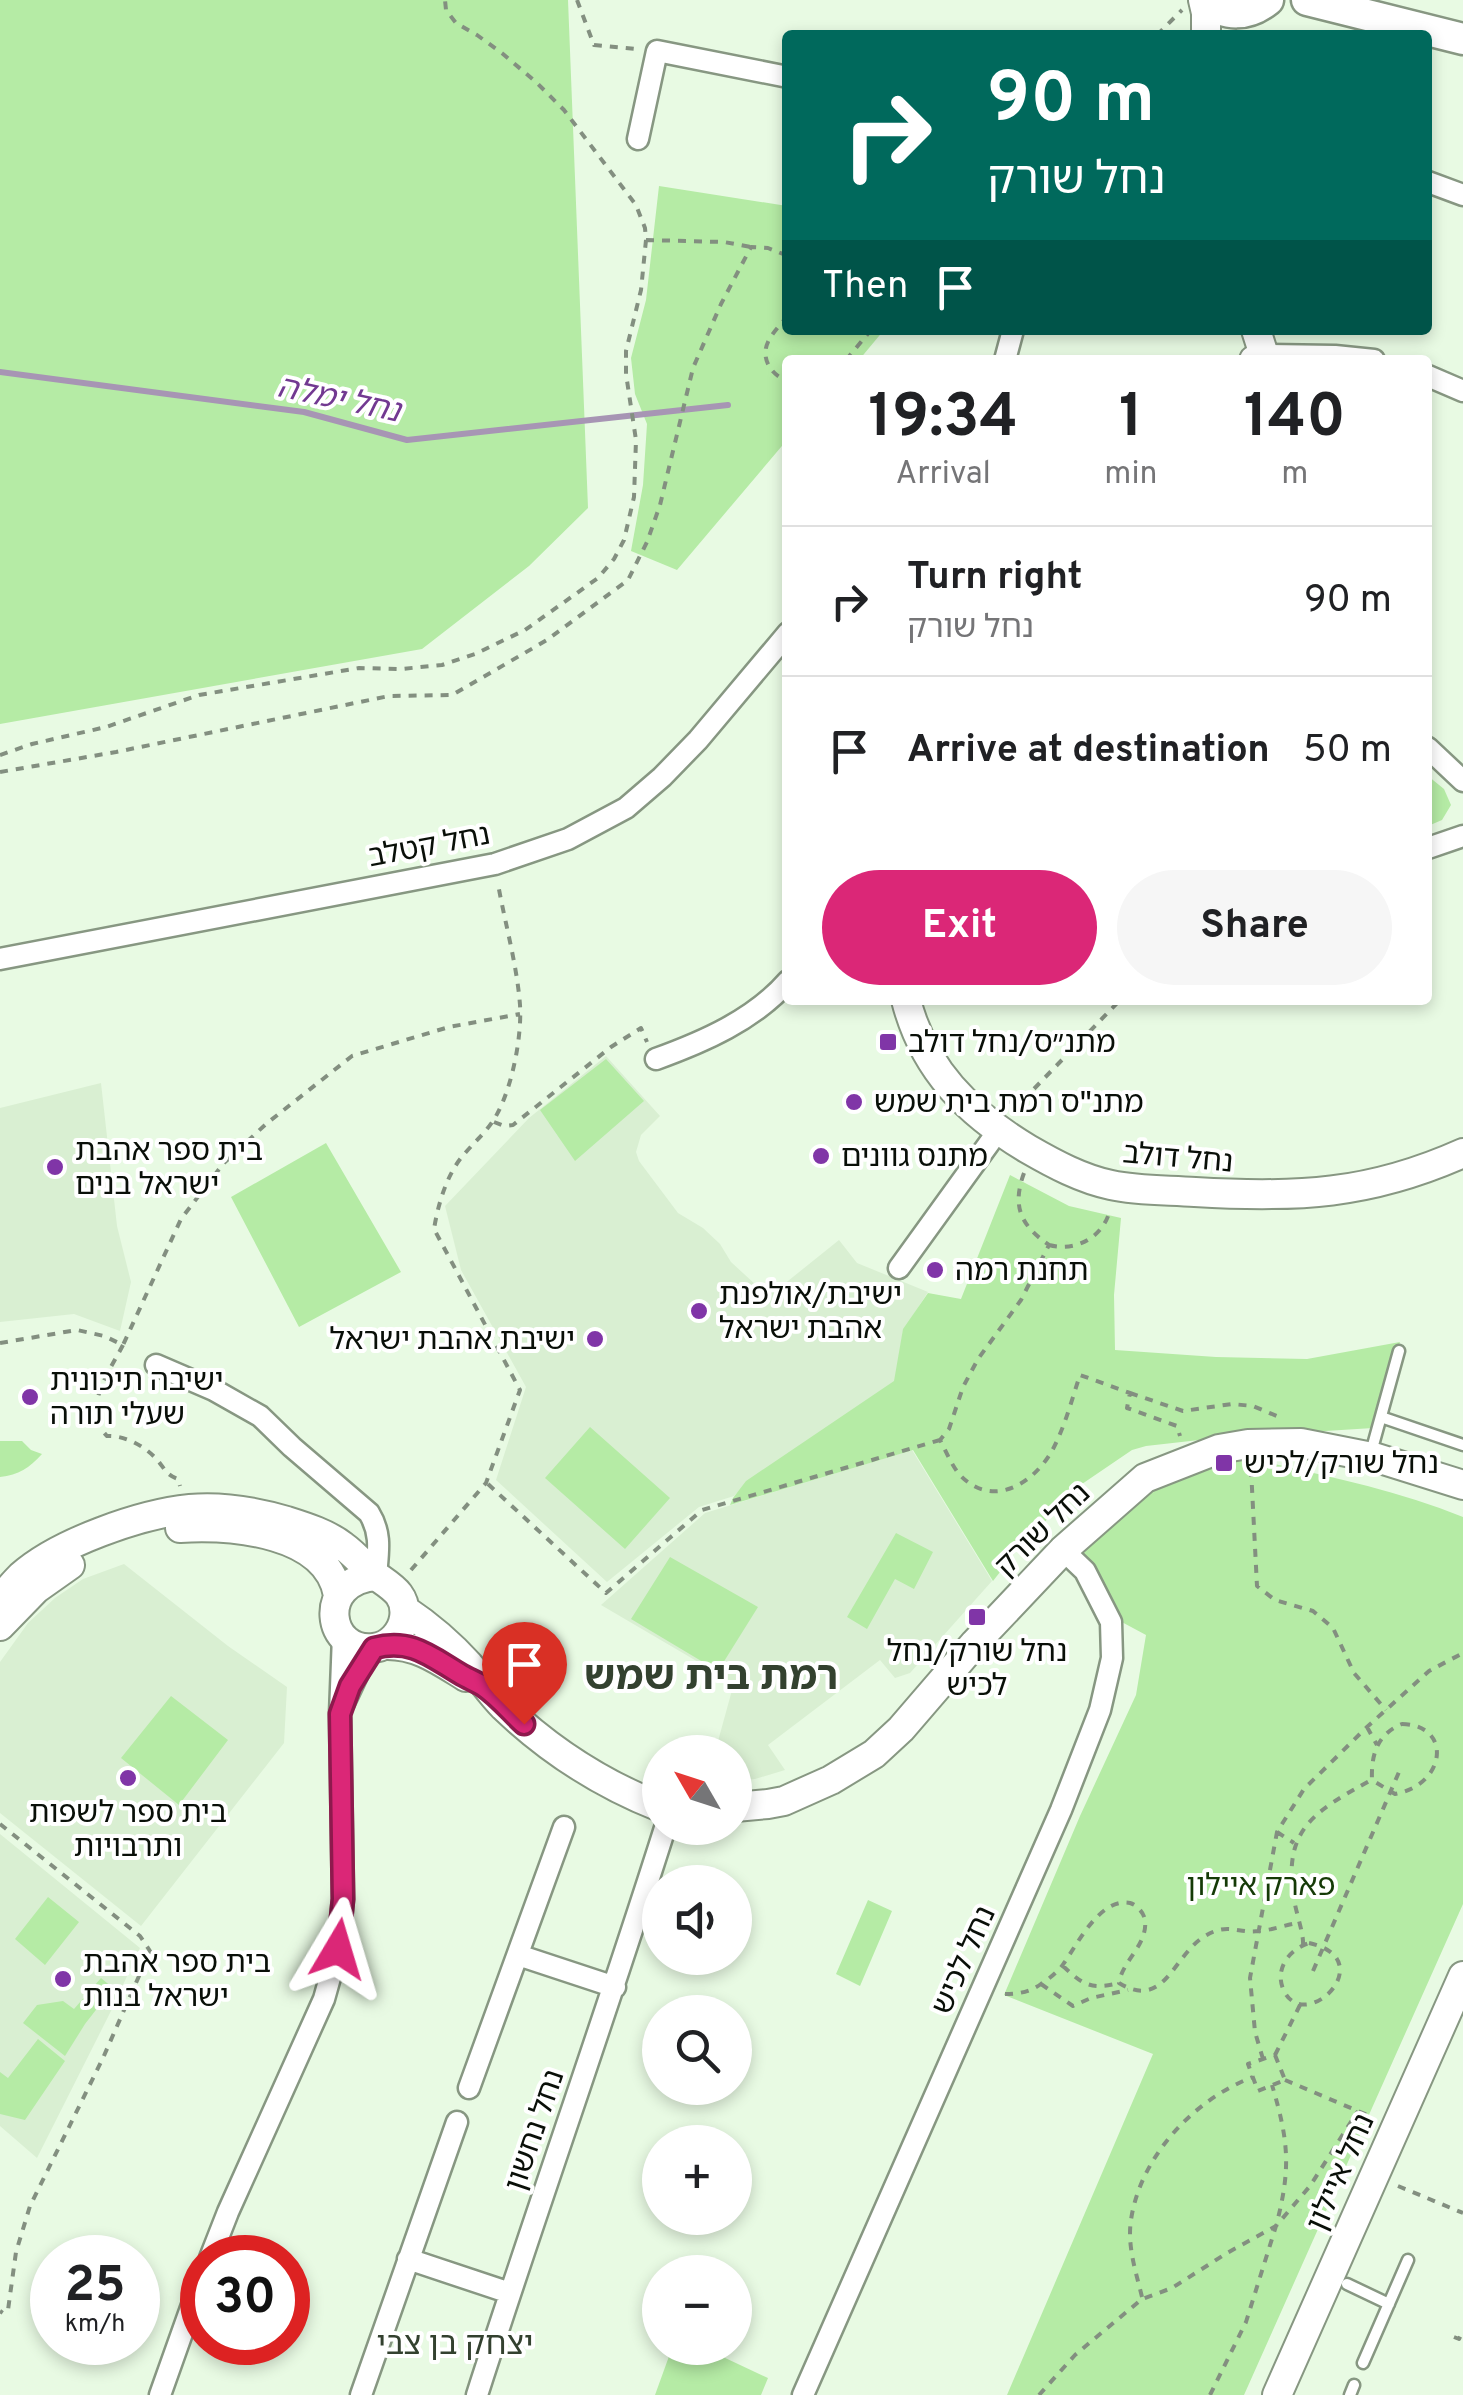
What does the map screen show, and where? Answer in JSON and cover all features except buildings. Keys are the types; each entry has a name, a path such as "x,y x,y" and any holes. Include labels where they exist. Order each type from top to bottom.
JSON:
{"main road":[{"path":"1204,0 1235,13 1258,10"},
{"path":"1307,0 1427,30"},
{"path":"1432,31 1463,39"}],"street":[{"path":"1204,0 1206,30"},
{"path":"638,138 657,51 782,76"},
{"path":"1432,183 1463,195"},
{"path":"1258,348 1325,355"},
{"path":"1432,378 1463,391"},
{"name":"נחל קטלב","path":"0,959 495,864 568,839 626,808 662,776 782,641"},
{"path":"1432,752 1463,781"},
{"path":"1432,847 1463,836"},
{"path":"656,1060 698,1044 733,1024 782,986"},
{"name":"נחל דולב","path":"907,1005 936,1069 987,1122 1042,1157 1085,1178 1114,1186 1250,1195 1316,1194 1381,1183 1463,1153"},
{"path":"899,1268 987,1122"},
{"path":"156,1365 214,1390 260,1416 369,1513 376,1524 403,1624 399,1632 379,1646 350,1686 340,1714"},
{"name":"נחל שורק","path":"752,1805 784,1801 831,1780 874,1754 901,1730 1062,1550 1145,1478 1220,1449 1300,1443 1370,1456 1460,1486"},
{"path":"0,1598 45,1558 111,1528 184,1510 224,1509 269,1516 342,1544 460,1656 506,1708 594,1776 642,1798"},
{"path":"0,1626 56,1573 117,1542 156,1530 248,1531 292,1542 329,1568 338,1595 335,1622 343,1636 359,1646 413,1647 486,1687"},
{"name":"נחל לכיש","path":"803,2395 1061,1810 1100,1710 1112,1658 1111,1622 1085,1571 1062,1550"},
{"path":"338,1595 356,1580 392,1591"},
{"path":"219,2235 324,1999 338,1949 343,1899 343,1636"},
{"path":"469,2088 564,1827"},
{"name":"נחל נחשון","path":"477,2395 660,1845"},
{"path":"518,1955 614,1987"},
{"name":"נחל איילון","path":"1277,2395 1463,1976"},
{"name":"נחל איילון","path":"1298,2395 1463,2021"},
{"path":"361,2395 457,2122"},
{"path":"408,2259 510,2293"},
{"path":"160,2395 180,2339"}],"lane":[{"path":"1370,1456 1399,1351"},
{"path":"1381,1416 1463,1445"},
{"path":"1364,2363 1408,2260"},
{"path":"1347,2284 1389,2304"}],"path":[{"path":"0,755 106,727 199,694 360,668 442,666 525,630 598,578 614,559 624,540 634,497 636,440 626,351 641,290 645,228 636,205 564,110 503,54 456,23 446,10 445,0"},
{"path":"577,0 594,45 657,51"},
{"path":"1162,30 1191,0"},
{"path":"646,240 724,242 782,254"},
{"path":"0,772 389,696 452,695 547,640 628,580 660,506 693,368 751,247"},
{"path":"782,324 766,344 766,357 770,370 782,379"},
{"path":"850,355 868,335"},
{"path":"392,1591 486,1483 520,1390 434,1229 437,1209 459,1160 492,1122 510,1080 520,1003 495,864"},
{"path":"987,1122 1029,1094 1115,1005"},
{"path":"184,1510 178,1479 127,1438 107,1436 97,1423 95,1410 182,1219 223,1164 266,1124 352,1056 449,1027 520,1014"},
{"path":"492,1122 513,1125 641,1028 656,1060"},
{"path":"1042,1157 1024,1172 1018,1204 1027,1226 1049,1244 1070,1248 1097,1232 1108,1220 1114,1186"},
{"path":"486,1483 606,1592 702,1510 940,1440 949,1428 963,1386 978,1359 1021,1300 1049,1244"},
{"path":"0,1343 78,1330 123,1345"},
{"path":"940,1440 956,1470 969,1484 988,1491 1005,1491 1033,1477 1054,1448 1080,1375 1183,1411 1232,1404 1252,1406 1287,1422"},
{"path":"1130,1393 1128,1408 1176,1426 1181,1441"},
{"path":"1248,1444 1256,1586 1275,1600 1313,1611 1333,1628 1354,1673 1386,1710"},
{"path":"1263,2059 1255,2032 1250,1978 1277,1832 1304,1789 1367,1727 1429,1671 1463,1653"},
{"path":"1402,1724 1427,1731 1438,1759 1423,1784 1396,1794 1372,1780 1372,1760 1382,1736 1402,1724"},
{"path":"1367,1727 1378,1745"},
{"path":"1312,1971 1400,1772"},
{"path":"1303,1945 1290,1872 1296,1844 1302,1830 1319,1812 1372,1780"},
{"path":"0,1824 140,1936 150,1951 103,2058 30,2206 16,2252 8,2310 3,2314 0,2311"},
{"path":"1277,1832 1296,1844"},
{"path":"985,1984 1000,1994 1027,1992 1063,1966 1077,1940 1105,1912 1131,1904 1145,1918 1142,1936 1120,1972 1119,1983"},
{"path":"1041,1984 1073,2006 1129,1990 1144,1992 1158,1986 1204,1936 1228,1927 1257,1932 1298,1922"},
{"path":"1303,1945 1327,1949 1340,1967 1334,1990 1326,1998 1301,2004 1285,1994 1280,1974 1292,1952 1303,1945"},
{"path":"1063,1966 1088,1985 1119,1983 1129,1990"},
{"path":"1301,2004 1275,2055 1248,2064 1258,2090 1285,2080 1372,2117"},
{"path":"1275,2055 1285,2080"},
{"path":"1142,2299 1130,2248 1130,2222 1138,2189 1148,2169 1162,2147 1207,2102 1253,2077"},
{"path":"1210,2395 1246,2322 1284,2194 1287,2150 1272,2085"},
{"path":"1039,2395 1075,2354 1142,2299 1172,2288 1276,2226 1310,2186 1358,2111"},
{"path":"1391,2182 1462,2212"},
{"path":"1454,2337 1459,2339 1463,2331"}],"shaded area":[{"name":"ישיבת/אולפנת אהבת ישראל","path":"606,1056 660,1116 641,1135 636,1152 639,1161 678,1213 703,1228 756,1285 764,1289 783,1285 839,1240 857,1263 928,1292 903,1331 895,1381 749,1480 734,1496 699,1507 607,1582 496,1480 526,1387 461,1270 445,1206 529,1118"},
{"name":"בית ספר אהבת ישראל בנים","path":"101,1083 117,1226 131,1282 120,1331 74,1314 0,1322 0,1108"},
{"path":"912,1450 992,1581 910,1673 895,1678 880,1660 768,1745 785,1770 752,1779 752,1735 720,1735 734,1683 601,1605 705,1513"},
{"name":"בית ספר לשפות ותרבויות","path":"124,1564 287,1687 284,1743 141,1926 0,1813 0,1662 28,1623 55,1598 83,1579"},
{"name":"בית ספר אהבת ישראל בנות","path":"0,1834 140,1948 37,2158 0,2126"}],"green space":[{"path":"0,0 568,0 588,508 529,566 422,649 0,724"},
{"path":"659,186 782,205 782,335 880,335 863,355 782,355 782,446 677,570 631,551 643,485 647,424 635,394 631,358 646,300"},
{"path":"1432,779 1444,789 1451,805 1442,820 1432,824"},
{"path":"606,1059 644,1101 575,1161 540,1110"},
{"path":"326,1143 401,1272 299,1327 231,1197"},
{"path":"1010,1175 1069,1206 1121,1218 1114,1295 1115,1350 1307,1359 1400,1342 1373,1428 1217,1438 1132,1450 1082,1484 1018,1549 993,1581 913,1450 730,1505 746,1481 894,1381 903,1329 928,1293 961,1299"},
{"path":"590,1427 670,1498 625,1549 545,1478"},
{"path":"0,1441 22,1441 42,1454 23,1470 0,1477"},
{"name":"פארק איילון","path":"1248,1458 1384,1491 1463,1517 1463,1904 1244,2395 1007,2395 1153,2054 1004,1995 1136,1695 1146,1635 1118,1620 1076,1552 1150,1488 1222,1460"},
{"path":"896,1533 933,1552 914,1589 895,1579 867,1629 847,1617"},
{"path":"670,1557 758,1607 718,1671 631,1619"},
{"path":"171,1696 228,1740 179,1805 121,1758"},
{"path":"48,1897 79,1922 45,1965 15,1939"},
{"path":"868,1900 892,1911 860,1986 836,1974"},
{"path":"101,1978 113,1988 65,2056 23,2023 37,2005 63,2001 74,2009"},
{"path":"38,2039 65,2061 25,2120 0,2114 0,2072 8,2078"},
{"path":"666,2365 740,2365 768,2378 761,2395 655,2395"}],"waterway":[{"name":"נחל ימלה","path":"0,372 304,412 407,440 728,405"}],"place":[{"name":"מתנ״ס/נחל דולב","path":"888,1042"},
{"name":"מתנ\"ס רמת בית שמש","path":"854,1102"},
{"name":"מתנס גוונים","path":"821,1156"},
{"name":"בית ספר אהבת ישראל בנים","path":"55,1167"},
{"name":"תחנת רמה","path":"935,1270"},
{"name":"ישיבת/אולפנת אהבת ישראל","path":"699,1311"},
{"name":"ישיבת אהבת ישראל","path":"595,1339"},
{"name":"ישיבה תיכונית שעלי תורה","path":"30,1397"},
{"name":"נחל שורק/לכיש","path":"1224,1463"},
{"name":"נחל שורק/נחל לכיש","path":"977,1617"},
{"name":"בית ספר לשפות ותרבויות","path":"128,1778"},
{"name":"בית ספר אהבת ישראל בנות","path":"63,1979"}],"district":[{"name":"רמת בית שמש","path":"711,1675"},
{"name":"יצחק בן צבי","path":"455,2343"}],"route":[{"path":"338,1949 343,1899 340,1714 350,1686 374,1648 398,1644 440,1660 486,1687 524,1724"}]}
